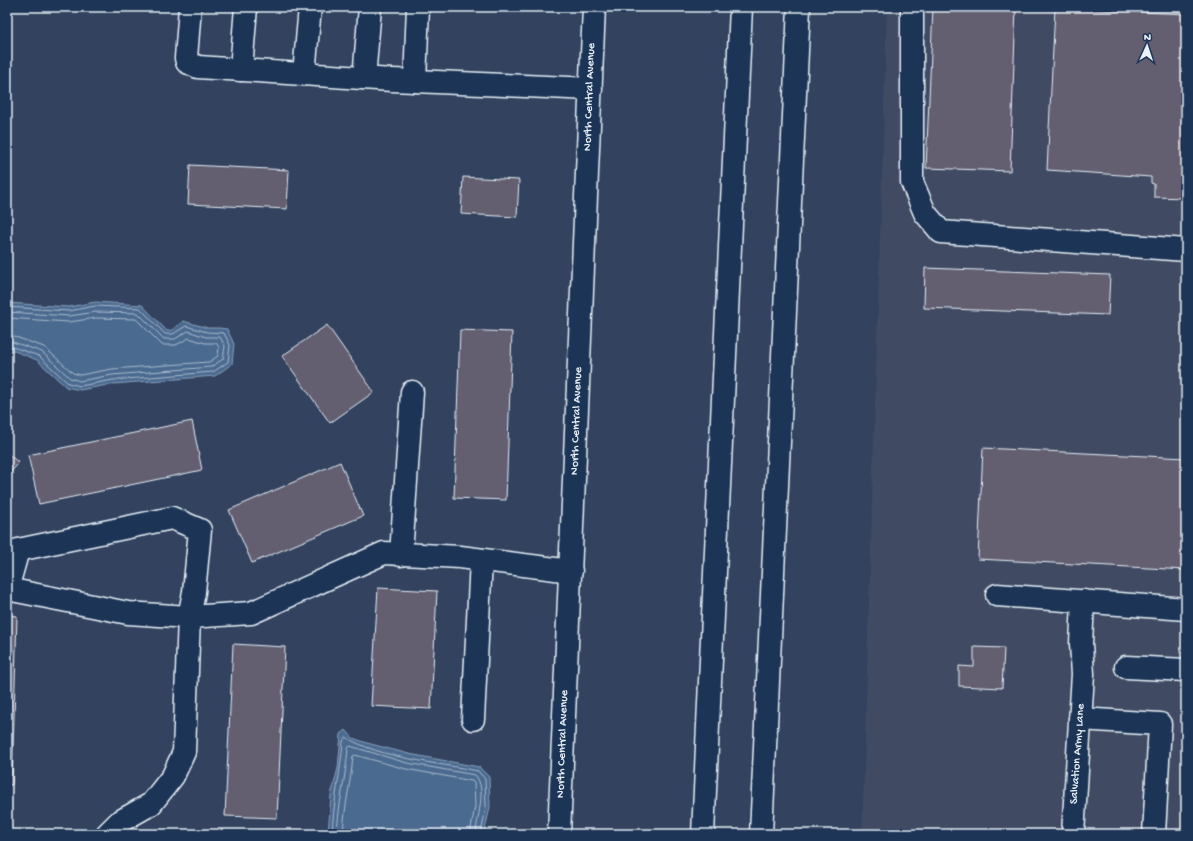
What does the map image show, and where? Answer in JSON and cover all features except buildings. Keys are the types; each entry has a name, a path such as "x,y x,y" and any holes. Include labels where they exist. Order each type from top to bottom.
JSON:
{"main road":[{"path":"190,7 187,62 198,66 415,81 591,89"},
{"path":"241,70 246,7"},
{"path":"304,74 310,7"},
{"path":"364,78 370,7"},
{"path":"415,81 418,7"},
{"name":"North Central Avenue","path":"559,834 594,7"},
{"path":"703,834 741,7"},
{"path":"761,834 799,7"},
{"path":"912,7 912,182 925,213 941,232 1186,250"},
{"path":"401,555 412,392"},
{"path":"107,834 119,822 151,804 174,776 184,752 189,617 194,592 200,530 172,518 18,550 7,589 128,613 189,617 251,612 384,554 481,560 571,571"},
{"path":"473,719 481,560"},
{"path":"998,596 1186,609"},
{"name":"Salvation Army Lane","path":"1072,834 1083,674 1081,644 1083,601"},
{"path":"1126,667 1186,670"},
{"path":"1080,719 1160,724 1154,834"}],"shaded area":[{"path":"887,7 1186,7 1186,834 1084,834 1095,685 1095,662 1092,644 1095,590 1073,588 1070,644 1072,674 1061,834 862,834"}],"water":[{"path":"95,302 142,305 167,331 172,330 183,321 208,328 227,329 234,344 232,364 215,376 113,384 80,390 66,387 37,360 7,348 7,303 69,307"},
{"path":"346,730 353,738 367,743 409,754 479,767 489,777 490,807 484,834 328,834 331,795 338,768 341,734"}]}
